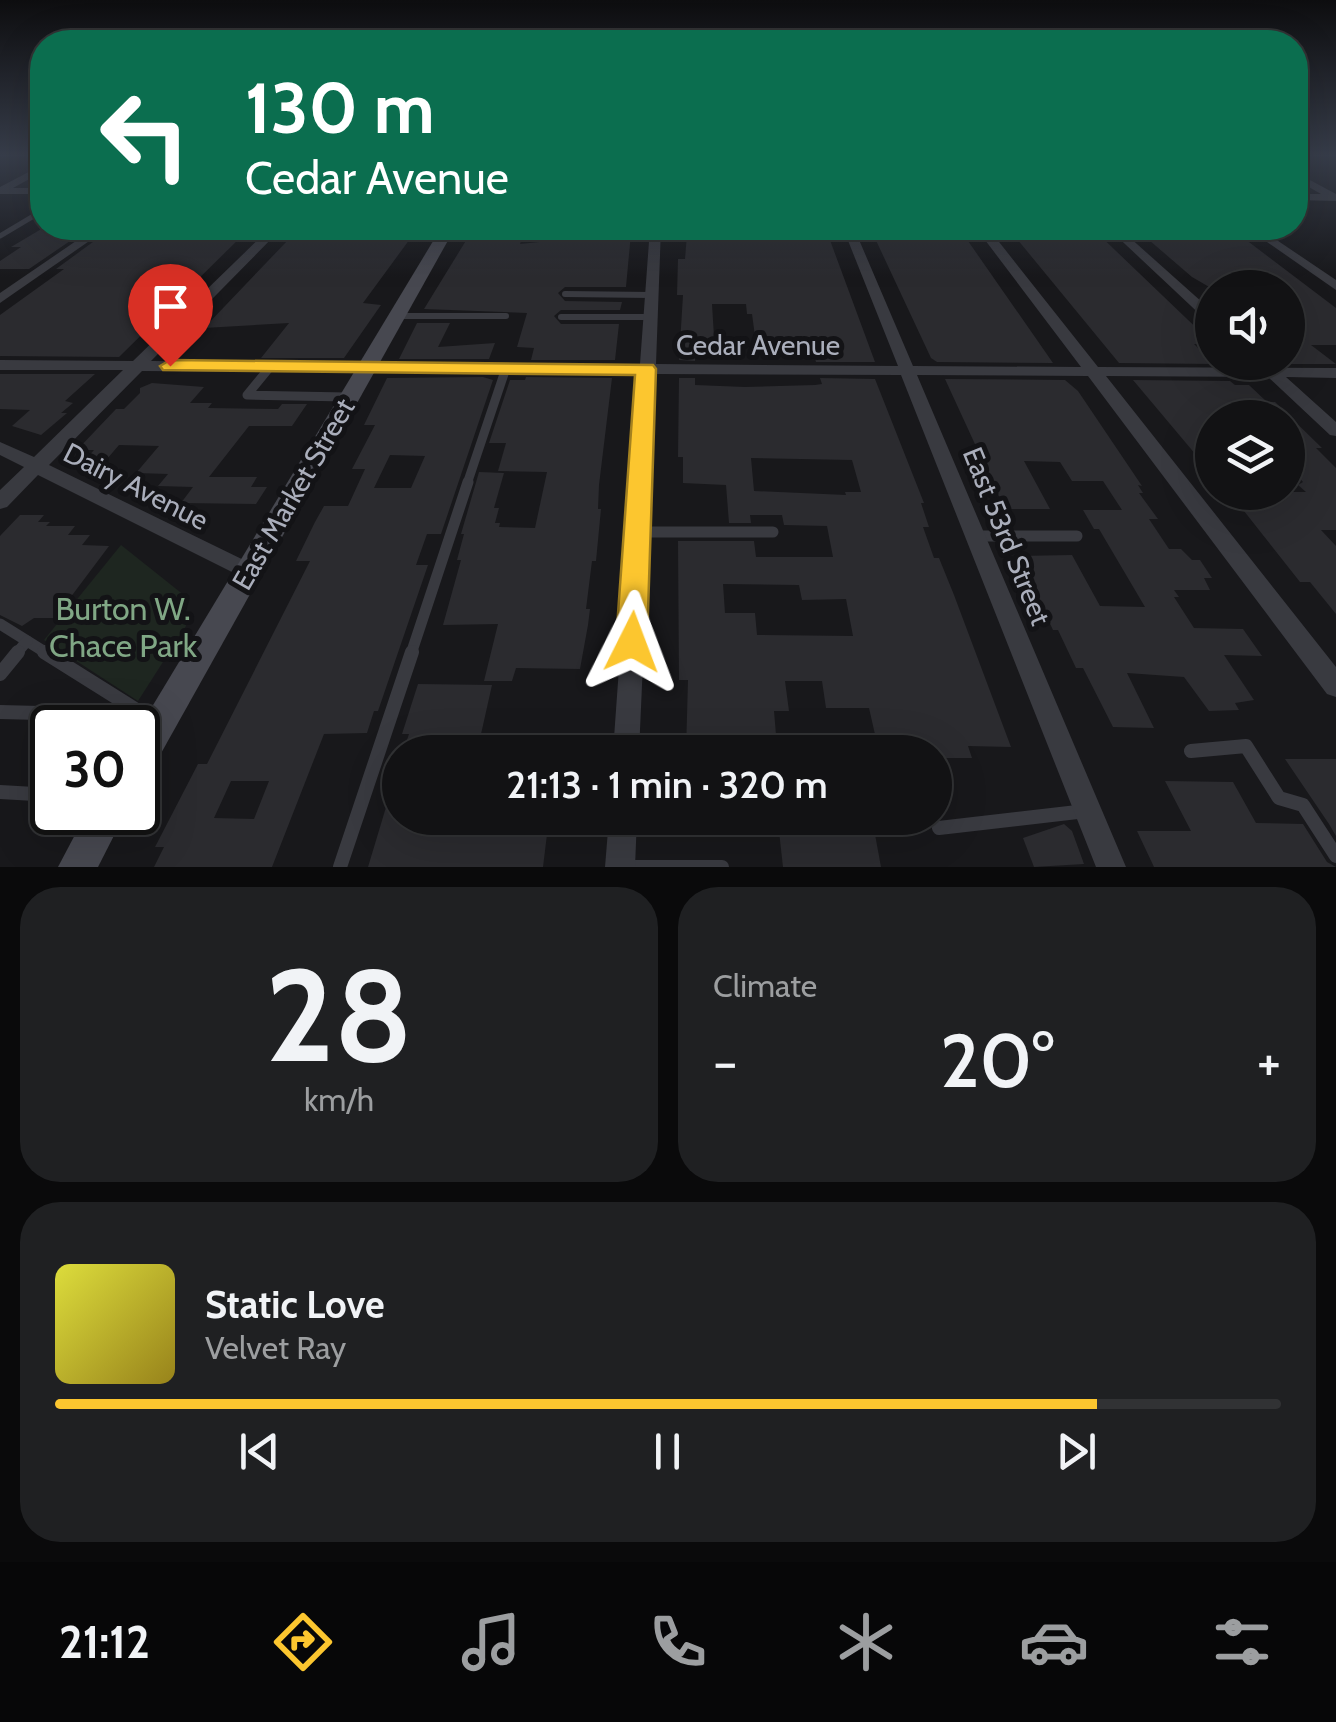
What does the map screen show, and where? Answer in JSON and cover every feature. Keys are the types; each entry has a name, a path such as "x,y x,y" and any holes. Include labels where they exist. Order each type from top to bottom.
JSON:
{"street":[{"path":"1308,197 1336,197"},
{"path":"0,298 85,240"},
{"path":"0,502 264,240"},
{"name":"East Market Street","path":"160,722 441,240"},
{"path":"627,735 655,240"},
{"name":"East 53rd Street","path":"853,240 1112,867"},
{"path":"991,240 1336,686"},
{"path":"1127,240 1195,302"},
{"path":"1269,240 1336,286"},
{"name":"Cedar Avenue","path":"0,365 1195,370"},
{"name":"Cedar Avenue","path":"1305,371 1336,373"},
{"path":"1279,380 1336,431"},
{"name":"Dairy Avenue","path":"0,448 248,572"},
{"path":"77,867 95,835"},
{"path":"620,867 621,835"}],"lane":[{"path":"0,236 30,218"},
{"path":"564,294 651,295"},
{"path":"397,316 506,316"},
{"path":"561,317 650,317"},
{"path":"270,367 247,395 349,397"},
{"path":"340,867 506,368"},
{"path":"637,532 773,532"},
{"path":"977,536 1077,536"},
{"path":"0,624 129,705"},
{"path":"0,674 27,641"},
{"path":"0,712 30,713"},
{"path":"1191,751 1246,746 1278,798 1303,805 1336,856"},
{"path":"0,792 30,794"},
{"path":"952,826 1088,810"},
{"path":"634,867 722,867"}],"green space":[{"name":"Burton W. Chace Park","path":"121,545 185,596 186,626 138,701 44,640"}],"building":[{"path":"30,236 30,240 71,240 29,269 0,269 0,261 21,247 11,247"},
{"path":"96,240 238,240 119,357 0,356 0,315 64,269 56,269"},
{"path":"288,240 409,240 363,303 381,305 344,358 261,358 289,323 204,328"},
{"path":"466,240 522,240 520,244 630,240 626,287 565,287 558,293 565,301 622,302 620,310 561,310 554,316 561,324 619,324 615,360 531,360 534,348 517,347 527,313 424,309"},
{"path":"687,240 830,240 875,362 816,362 813,352 757,351 752,314 747,314 746,304 712,304 715,353 695,352 695,361 679,360 683,295 677,295 678,259 685,259"},
{"path":"876,240 967,240 1053,363 937,362 931,358"},
{"path":"1018,240 1105,240 1195,327 1195,364 1119,363"},
{"path":"1149,240 1246,240 1286,270 1195,270 1195,279"},
{"path":"1305,285 1336,308 1336,345 1311,345 1336,364 1305,364"},
{"path":"417,323 450,323 438,347 495,343 489,359 399,359"},
{"path":"0,374 95,374 65,401 73,403 61,413 67,413 41,435 12,426 30,410 0,409"},
{"path":"387,378 493,380 441,534 427,534 416,565 428,565 378,711 374,711 367,733 324,734 272,867 154,867 164,847 155,847 198,764 207,764 310,561 296,561 315,522 324,506 348,506 365,469 352,469 375,425 364,425","holes":["390,455 425,456 411,488 374,488","231,781 269,781 254,819 214,818"]},
{"path":"612,378 599,485 596,561 592,561 586,609 590,609 588,625 580,669 516,668 512,681 484,681 498,624 443,625 461,560 457,560 461,534 479,472 504,473 494,508 499,508 495,523 500,523 499,527 535,528 547,472 498,471 506,443 489,443 510,380"},
{"path":"679,378 695,378 695,385 745,387 815,385 822,384 820,378 875,379 924,503 929,527 923,527 934,558 939,558 1011,747 968,746 972,758 952,758 952,735 875,735 869,708 826,708 822,681 785,681 789,711 774,711 776,735 686,735 688,680 679,680 678,541 754,541 756,557 833,557 827,526 784,525 782,515 750,515 751,523 729,523 726,485 683,483 683,457 678,457","holes":["751,458 852,460 861,492 845,492 846,495 754,491","723,584 799,585 802,600 846,599 853,636 757,635 755,613 725,613"]},
{"path":"945,379 1065,380 1078,391 1142,486 1138,485 1143,493 1139,493 1158,519 1149,519 1169,549 1181,549 1192,560 1200,560 1212,578 1204,578 1210,590 1174,590 1179,597 1174,597 1194,628 1243,629 1262,656 1224,655 1254,700 1235,703 1239,710 1209,711 1184,677 1127,673 1154,728 1113,727 1083,668 1076,668 1058,630 1053,630 1018,556 1072,555 1100,606 1145,607 1099,529 1094,529 1083,510 1122,510 1103,481 1072,481 1060,462 1024,461 1050,509 1009,509 1003,505"},
{"path":"1133,380 1230,381 1249,385 1265,400 1195,400 1195,454"},
{"path":"152,383 204,387 190,403 212,403 208,408 278,409 282,404 307,404 292,426 249,426 209,477 257,477 251,487 267,487 256,504 181,503 193,487 158,486 168,474 136,473 159,446 119,445 107,459 86,459 94,450 77,450 116,409 124,409 140,393 140,388"},
{"path":"1305,431 1336,468 1336,530 1321,530 1336,546 1336,614 1310,582 1300,582 1243,510 1305,510"},
{"path":"20,515 44,515 38,522 50,522 46,526 75,526 68,535 90,535 82,545 109,546 55,618 34,618 22,626 0,615 0,536"},
{"path":"418,684 492,685 481,735 402,734"},
{"path":"1285,759 1336,759 1336,836 1329,824"},
{"path":"1165,781 1233,782 1256,823 1303,824 1327,862 1336,867 1154,867 1137,831 1191,831"},
{"path":"382,820 382,835 547,835 543,867 368,867"},
{"path":"1064,824 1072,831 1084,864 1034,867 1023,838"},
{"path":"779,835 875,835 881,867 783,867"}],"route":[{"path":"170,366 646,369 632,642"}]}
